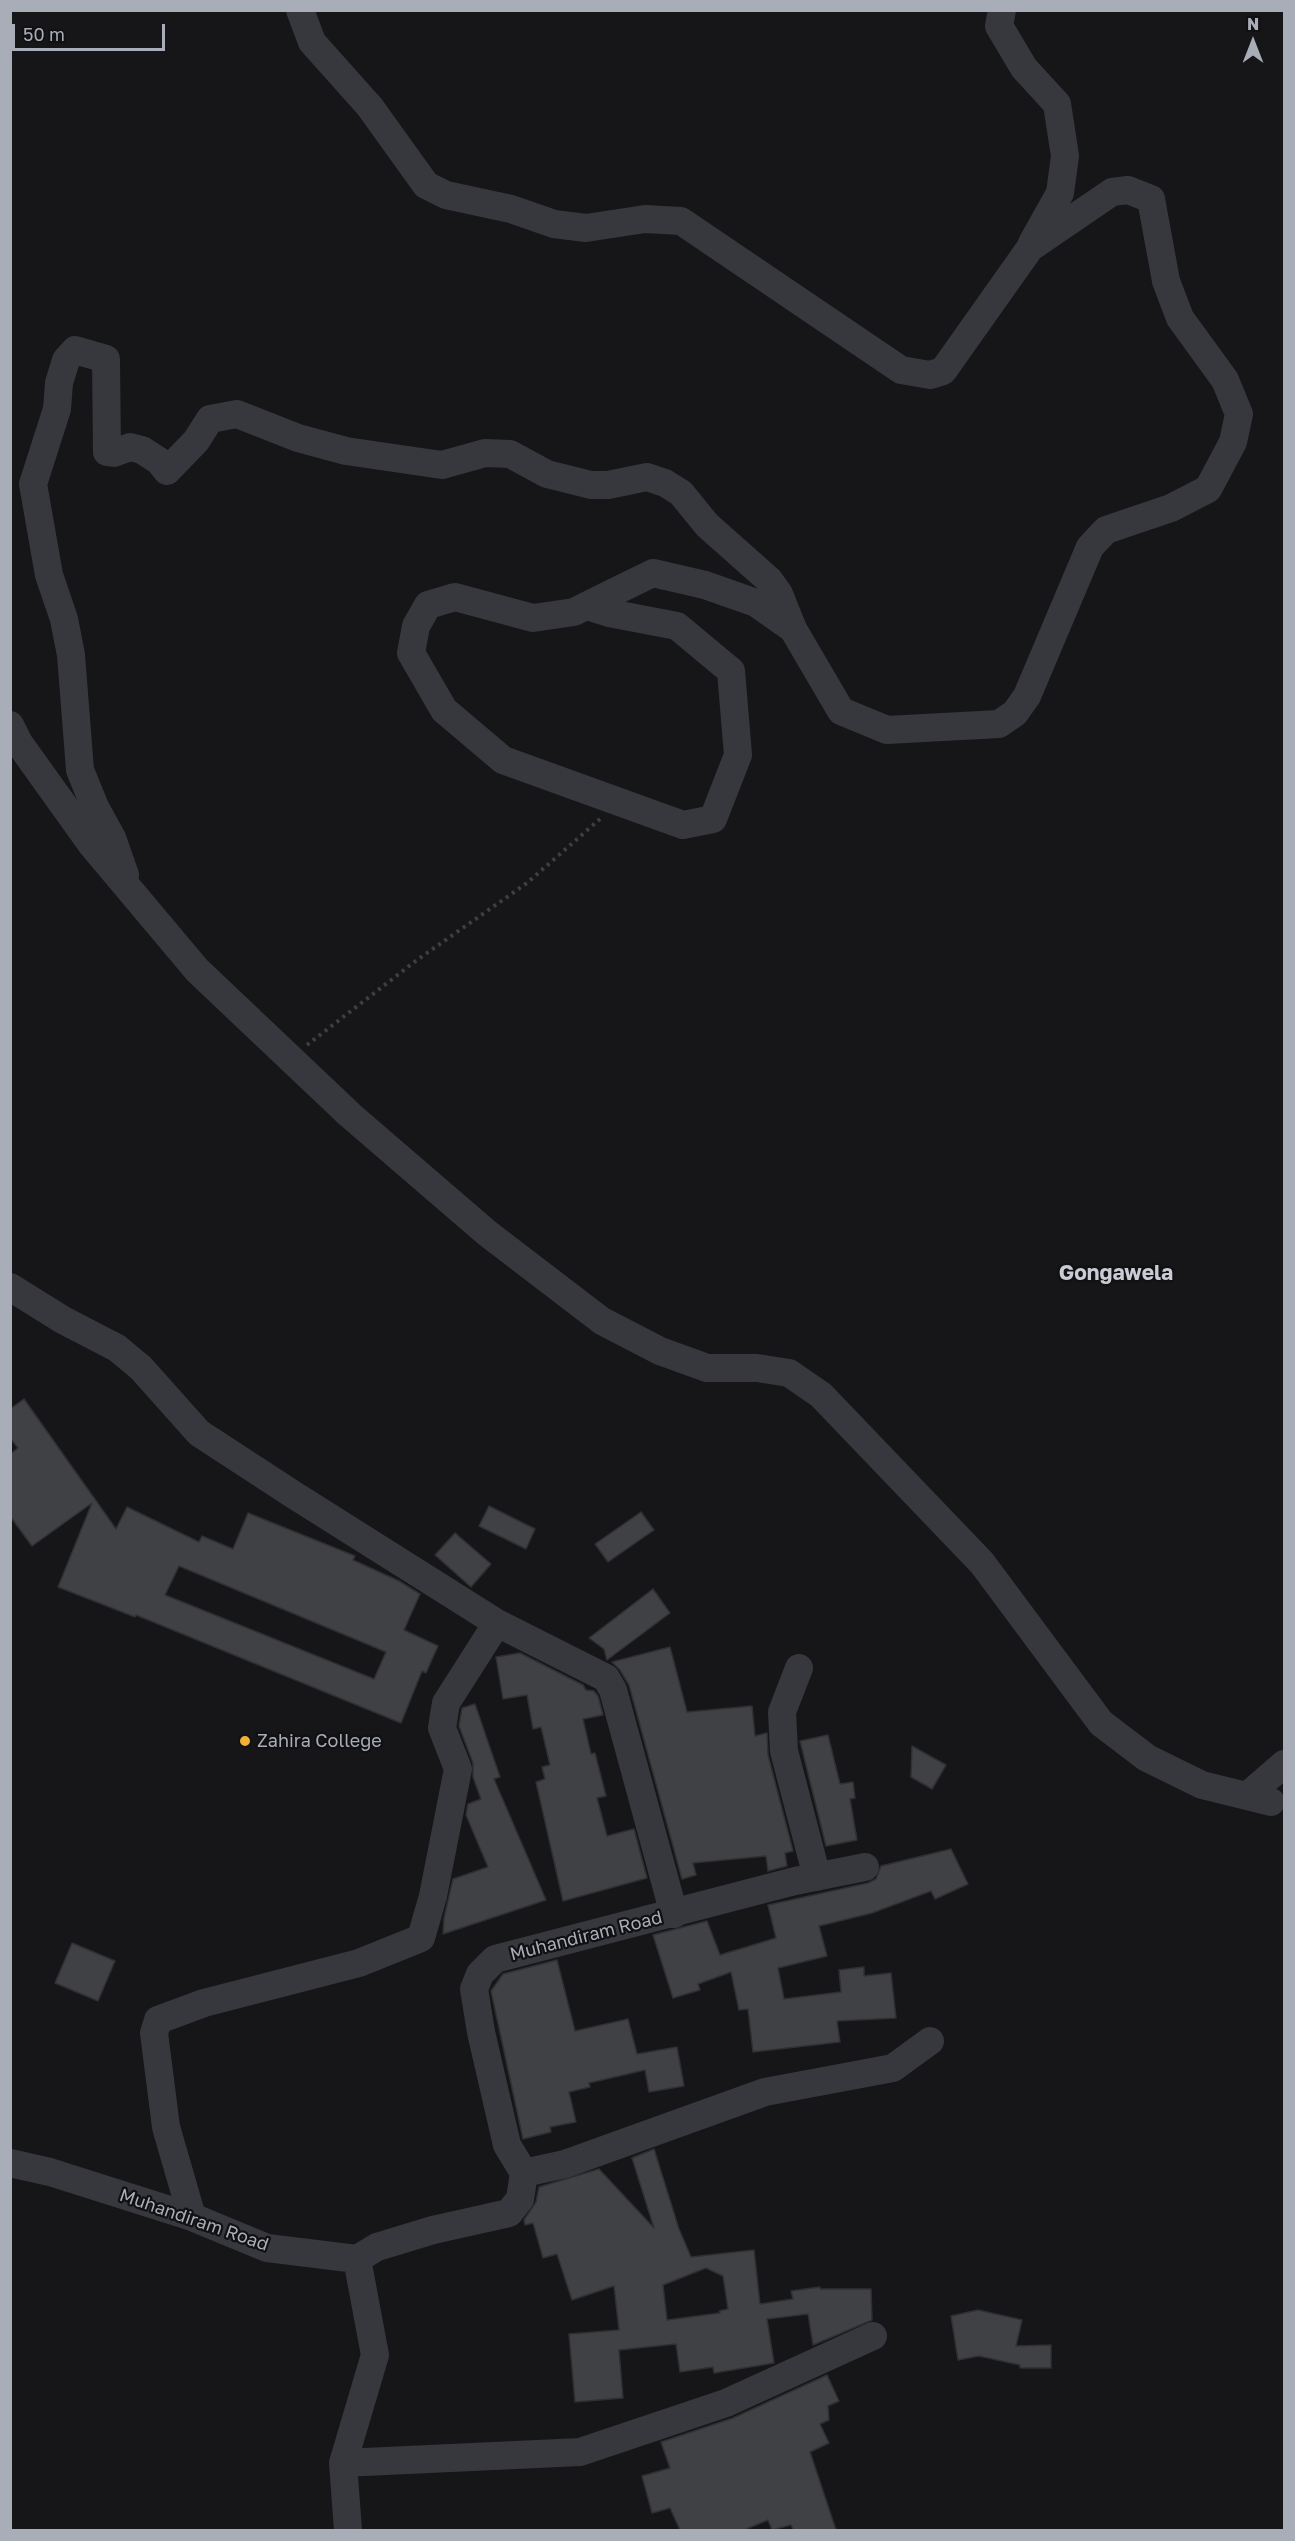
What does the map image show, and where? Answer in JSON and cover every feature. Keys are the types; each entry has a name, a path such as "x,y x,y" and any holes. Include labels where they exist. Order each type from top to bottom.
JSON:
{"street":[{"path":"300,10 312,42 369,107 426,185 446,195 511,209 554,224 585,228 645,219 681,221 901,370 930,375 943,371 1030,248 1060,193 1065,156 1057,104 1019,60 999,26 1002,10"},
{"path":"131,891 112,838 95,807 80,770 71,655 64,619 49,575 33,484 57,409 59,383 66,360 75,350 106,359 104,410 106,452 114,453 129,447 142,450 159,461 167,471 196,441 210,419 237,414 298,438 346,451 442,465 485,453 510,454 547,474 591,485 608,485 647,477 665,483 681,493 706,525 769,580 779,594 793,629 841,711 887,730 999,724 1016,713 1027,696 1090,547 1106,530 1171,508 1208,489 1233,442 1239,414 1225,380 1180,318 1166,281 1151,199 1128,190 1112,192 1030,248"},
{"path":"586,606 609,613 677,626 730,671 738,755 713,819 683,825 503,760 444,710 411,653 416,626 428,605 455,597 533,618 574,612 586,606 653,573 705,585 756,603 793,629"},
{"path":"10,725 19,743 92,845 197,970 350,1115 487,1233 602,1321 660,1351 707,1368 757,1368 789,1373 821,1395 982,1563 1101,1723 1147,1758 1202,1785 1259,1799 1284,1764"},
{"path":"10,1287 63,1320 117,1348 141,1368 199,1433 497,1623 606,1678 613,1690 674,1914"},
{"path":"192,2217 166,2127 154,2033 158,2020 204,2003 359,1963 421,1938 433,1896 458,1769 442,1728 446,1703 497,1623"},
{"path":"800,1668 782,1712 784,1751 817,1877"},
{"name":"Muhandiram Road","path":"524,2173 507,2145 481,2032 474,1989 480,1974 495,1959 817,1877 865,1867"},
{"path":"348,2530 344,2463 375,2355 357,2259 388,2243 509,2213 520,2199 524,2173 565,2164 765,2092 893,2068 930,2041"},
{"name":"Muhandiram Road","path":"10,2163 50,2172 192,2217 267,2248 357,2259"},
{"path":"344,2463 580,2452 726,2403 873,2336"}],"path":[{"path":"290,1059 417,960 527,883 605,814"}],"building":[{"path":"24,1399 116,1529 127,1507 199,1542 202,1536 233,1549 248,1513 355,1556 353,1560 399,1581 420,1594 404,1630 438,1646 426,1673 422,1671 401,1723 136,1615 135,1617 58,1587 92,1503 32,1546 10,1516 10,1454 18,1448 10,1438 10,1409","holes":["179,1566 386,1652 374,1679 165,1595"]},
{"path":"489,1506 535,1529 526,1549 479,1526"},
{"path":"641,1512 654,1530 608,1562 595,1544"},
{"path":"455,1533 491,1564 471,1587 435,1555"},
{"path":"653,1589 670,1613 607,1660 604,1649 589,1638"},
{"path":"670,1647 687,1712 752,1706 755,1736 767,1733 768,1755 793,1851 785,1853 787,1866 768,1871 766,1856 693,1863 696,1875 682,1879 629,1685 612,1662"},
{"path":"520,1653 583,1685 586,1690 594,1691 598,1696 603,1715 583,1719 591,1754 595,1753 606,1796 597,1798 607,1836 634,1829 647,1878 563,1901 536,1782 545,1779 542,1767 550,1765 541,1727 533,1729 527,1695 503,1699 496,1657"},
{"path":"475,1704 500,1777 494,1779 546,1900 443,1934 444,1918 453,1879 488,1867 466,1815 468,1804 481,1799 473,1777 473,1763 459,1726 462,1708"},
{"path":"828,1735 840,1784 853,1782 855,1798 850,1799 857,1840 826,1846 800,1741"},
{"path":"912,1746 946,1765 932,1789 911,1777"},
{"path":"951,1849 968,1884 935,1899 931,1891 872,1913 819,1926 827,1956 778,1968 784,1999 841,1992 839,1970 864,1967 864,1976 891,1973 896,2018 837,2021 840,2042 753,2052 748,2009 739,2010 731,1972 698,1984 700,1990 673,1998 653,1935 707,1921 720,1955 776,1938 768,1905 868,1883 876,1879 881,1866"},
{"path":"72,1943 115,1961 98,2001 55,1983"},
{"path":"557,1960 575,2031 628,2019 637,2054 677,2047 684,2086 649,2092 645,2070 589,2083 590,2087 569,2092 576,2122 550,2127 551,2132 523,2139 491,1991 503,1974"},
{"path":"654,2149 679,2229 691,2257 754,2250 760,2304 793,2299 791,2291 820,2287 820,2289 871,2289 872,2320 813,2345 808,2314 767,2319 774,2363 714,2373 713,2367 680,2372 676,2344 619,2350 623,2398 575,2402 569,2334 619,2330 614,2286 572,2300 557,2254 543,2258 533,2223 525,2225 524,2220 536,2202 539,2187 599,2169 654,2228 632,2158","holes":["706,2268 723,2276 728,2309 719,2311 720,2313 667,2320 663,2285"]},
{"path":"978,2310 1022,2320 1016,2346 1051,2345 1051,2368 1020,2368 1020,2365 979,2356 958,2360 951,2316"},
{"path":"827,2375 839,2401 828,2406 829,2420 820,2424 829,2443 810,2452 836,2530 793,2530 791,2525 772,2530 768,2520 744,2530 680,2530 670,2508 652,2513 642,2476 670,2468 661,2442 733,2418"}],"place":[{"name":"Zahira College","path":"245,1741"}],"district":[{"name":"Gongawela","path":"1116,1273"}]}
